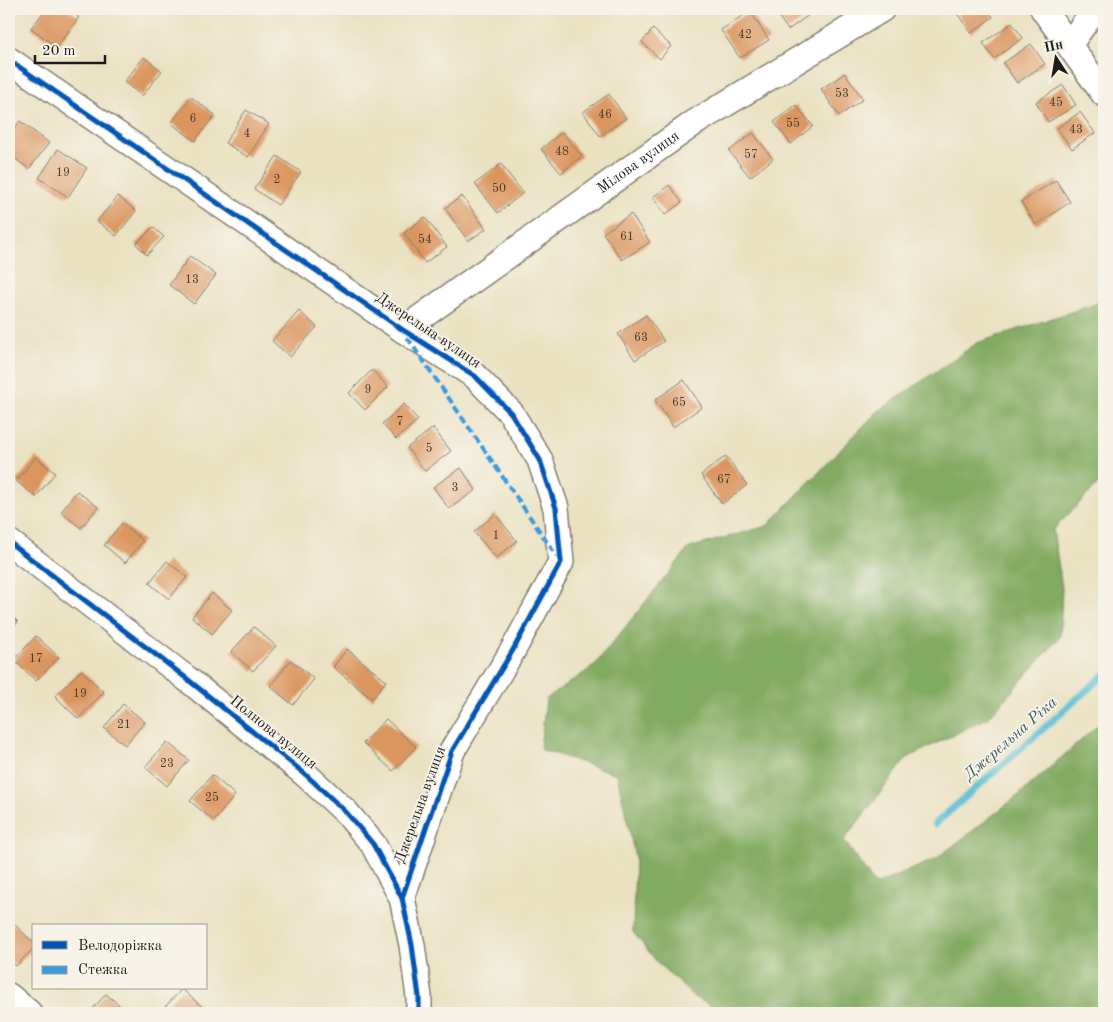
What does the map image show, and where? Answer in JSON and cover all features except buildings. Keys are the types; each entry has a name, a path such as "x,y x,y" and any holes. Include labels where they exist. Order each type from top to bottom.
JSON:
{"street":[{"name":"Мілова вулиця","path":"403,330 694,123 882,9"},
{"path":"1043,9 1104,94"},
{"path":"1068,45 1095,9"},
{"name":"Джерельна вулиця","path":"9,60 403,330 475,376 511,413 540,460 556,508 561,562 513,650 452,751 402,898"},
{"name":"Полнова вулиця","path":"9,542 186,678 305,774 346,812 373,844 402,898 412,945 419,997 419,1013"},
{"path":"9,996 29,1013"}],"green space":[{"path":"1104,301 1104,478 1053,530 1062,588 1060,637 989,717 907,758 844,840 875,885 936,859 1019,795 1104,720 1104,1013 703,1013 717,1009 694,997 657,962 633,932 635,857 617,774 540,749 546,699 594,666 689,548 767,526 876,413 977,343"}],"waterway":[{"name":"Джерельна Ріка","path":"935,824 1104,675"}],"marked path":[{"path":"407,337 558,558"}],"cycle path":[{"path":"9,60 403,330 475,376 511,413 540,460 556,508 561,562 513,650 452,751 402,898"},
{"path":"9,542 186,678 305,774 346,812 373,844 402,898 412,945 419,997 419,1013"}]}
